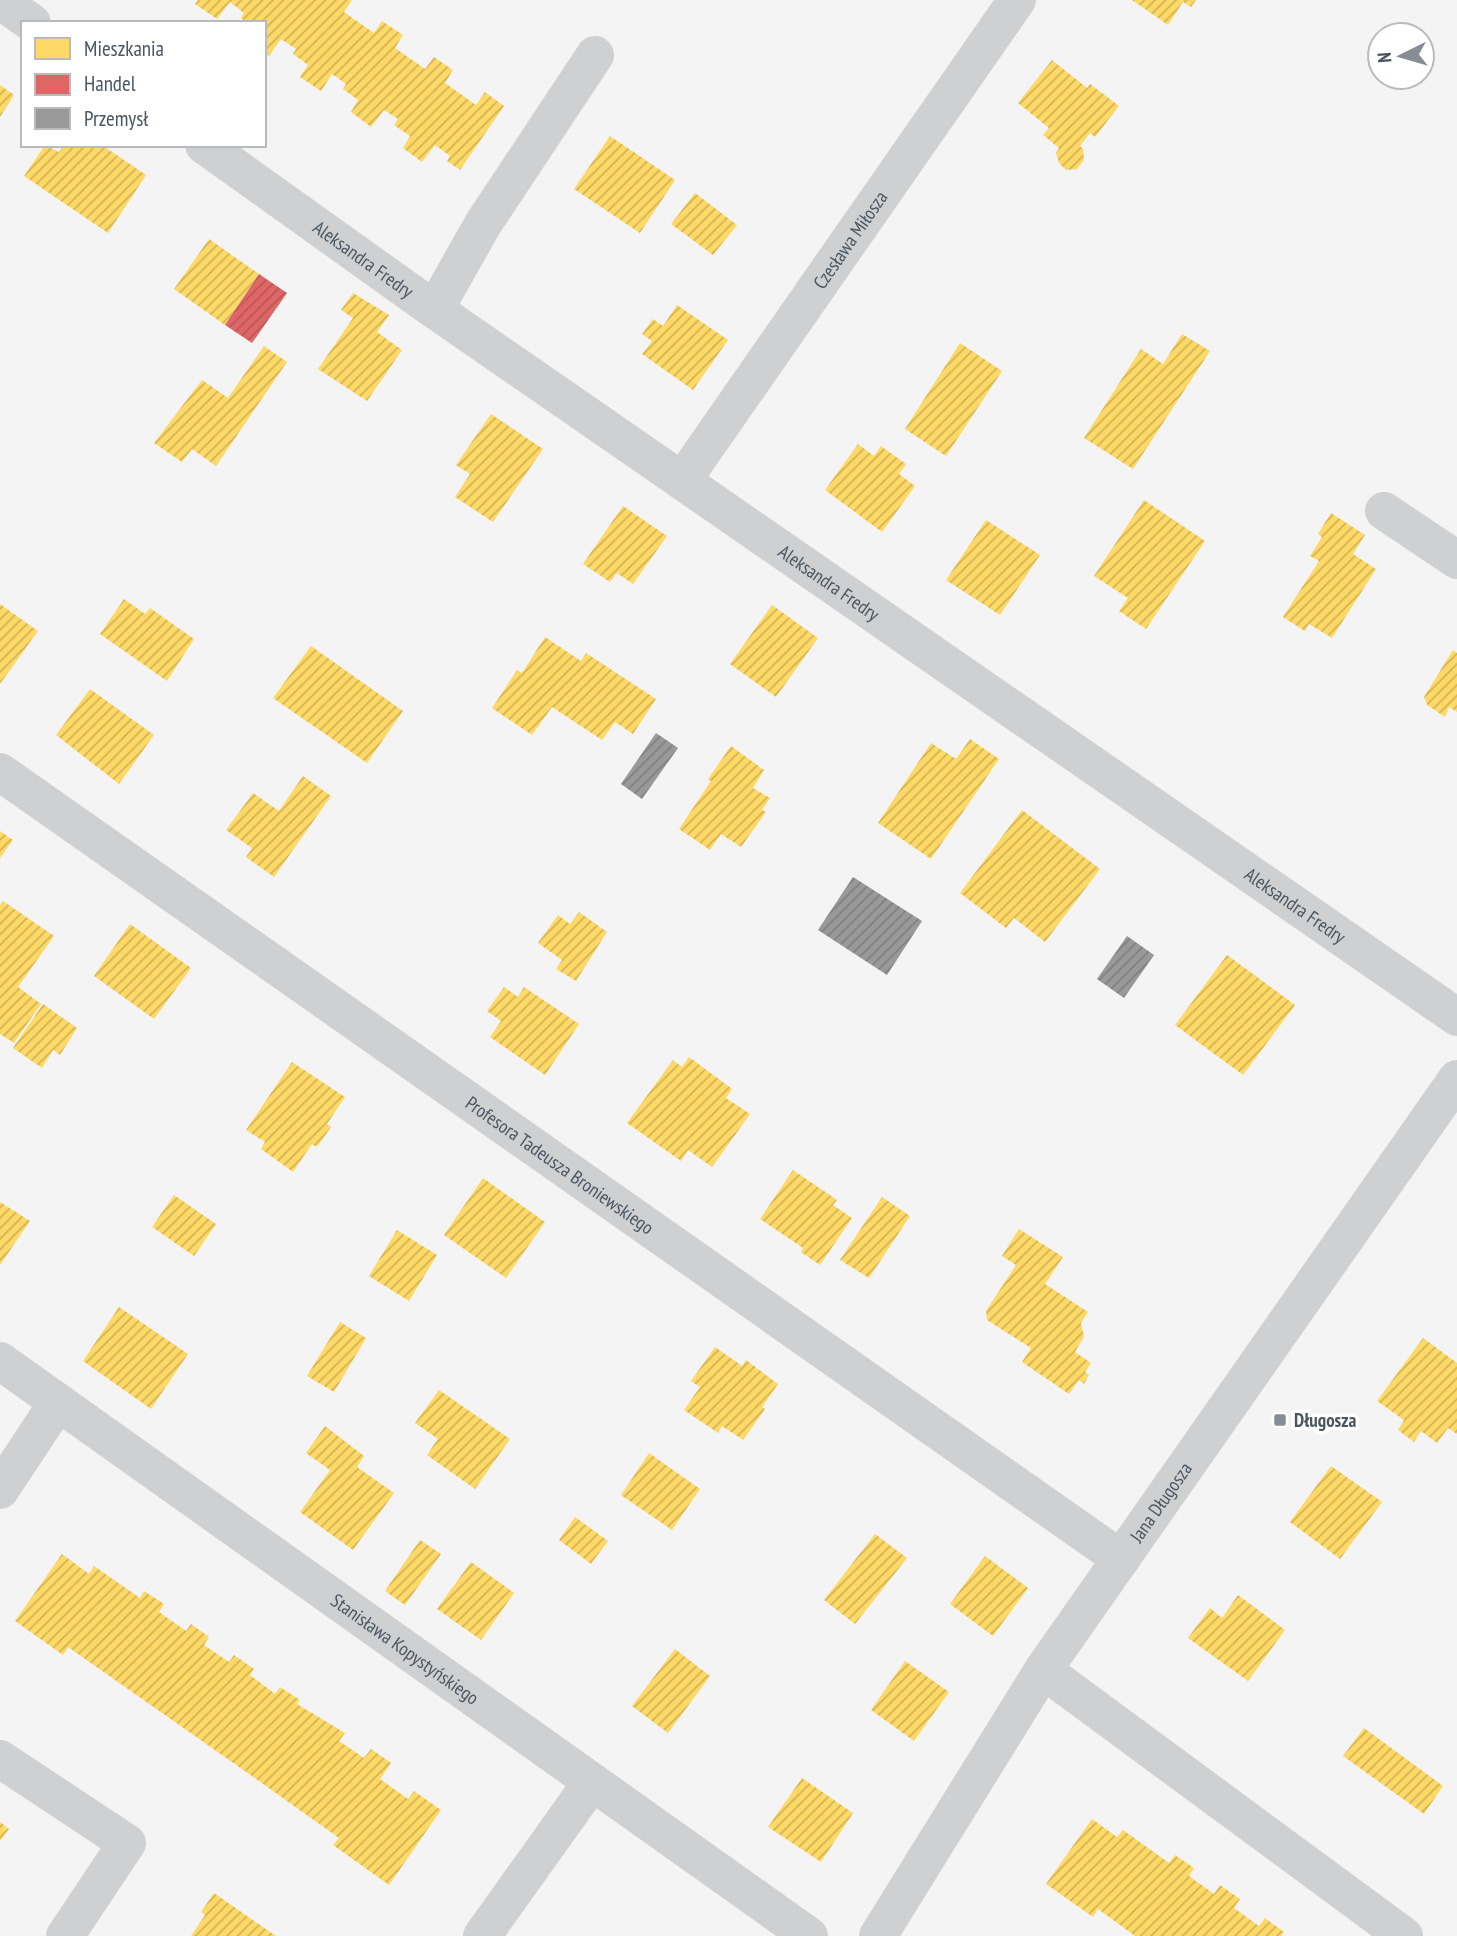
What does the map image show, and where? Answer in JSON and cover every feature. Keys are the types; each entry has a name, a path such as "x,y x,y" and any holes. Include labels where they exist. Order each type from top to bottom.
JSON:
{"street":[{"path":"0,0 29,21"},
{"name":"Czesława Miłosza","path":"682,481 1017,0"},
{"path":"435,309 483,224 595,55"},
{"name":"Aleksandra Fredry","path":"207,147 682,481 1457,1017"},
{"path":"1384,512 1457,559"},
{"name":"Profesora Tadeusza Broniewskiego","path":"0,772 1121,1559"},
{"name":"Jana Długosza","path":"878,1936 1043,1670 1457,1079"},
{"name":"Stanisława Kopystyńskiego","path":"0,1361 809,1936"},
{"path":"0,1490 58,1402"},
{"path":"1043,1670 1404,1936"},
{"path":"0,1759 127,1843 65,1936"},
{"path":"482,1936 593,1782"}],"building: Mieszkania":[{"path":"198,0 352,0 344,12 374,33 382,21 403,35 395,48 425,69 434,57 453,70 445,83 476,105 485,92 504,106 460,170 447,161 450,156 435,145 422,162 403,148 410,136 394,125 398,119 384,110 371,127 351,112 358,100 343,89 346,84 332,74 321,91 300,77 308,65 293,54 296,49 281,39 269,56 266,54 266,21 245,21 241,18 244,13 230,2 217,19 195,4"},
{"path":"1132,0 1196,0 1191,7 1183,2 1168,25"},
{"path":"1052,60 1087,88 1090,84 1119,106 1095,137 1090,133 1080,146 1084,160 1077,169 1066,170 1059,163 1056,153 1059,148 1043,135 1049,128 1018,103"},
{"path":"0,85 14,95 0,117"},
{"path":"610,136 675,180 640,233 574,189"},
{"path":"44,147 59,152 63,147 105,147 146,175 108,233 24,176"},
{"path":"695,193 737,225 713,255 671,224"},
{"path":"209,239 259,274 225,325 174,289"},
{"path":"353,293 389,315 377,332 402,350 367,401 318,369 353,318 341,310"},
{"path":"677,305 728,340 693,390 642,354 652,341 642,334 653,319 663,326"},
{"path":"1182,334 1210,351 1133,469 1084,438 1141,349 1163,364"},
{"path":"960,343 1002,371 946,456 905,429"},
{"path":"264,346 287,362 216,466 192,449 182,462 154,443 202,380 228,398"},
{"path":"491,414 543,449 493,522 455,497 470,474 456,465"},
{"path":"858,444 874,456 881,446 906,464 899,474 915,486 882,532 825,490"},
{"path":"1144,500 1205,541 1146,629 1119,611 1128,598 1094,576"},
{"path":"623,506 667,536 633,584 617,573 610,582 583,564"},
{"path":"1331,513 1365,535 1353,554 1376,569 1332,638 1309,624 1305,631 1283,617 1319,561 1310,556 1322,537 1318,534"},
{"path":"986,520 1040,555 1000,615 946,580"},
{"path":"124,599 145,614 150,608 194,639 167,681 100,634"},
{"path":"0,604 38,631 0,684"},
{"path":"772,605 818,638 776,697 730,664"},
{"path":"545,637 581,661 586,653 656,699 633,734 615,722 602,740 552,707 532,735 492,708 517,670 522,673"},
{"path":"311,646 403,711 367,763 273,698"},
{"path":"1453,650 1457,653 1457,712 1449,707 1445,717 1427,705 1424,697"},
{"path":"90,689 154,735 119,784 56,735"},
{"path":"970,739 999,759 931,859 878,823 931,743 956,759"},
{"path":"731,746 764,770 753,788 770,798 762,810 766,812 741,847 721,834 710,850 679,829"},
{"path":"303,776 331,796 274,877 246,857 252,848 226,830 253,793 279,811"},
{"path":"1022,810 1100,869 1045,942 1014,918 1006,928 960,893"},
{"path":"0,831 13,840 0,858"},
{"path":"3,901 54,936 18,987 41,1004 14,1043 0,1034 0,905"},
{"path":"579,912 607,932 576,981 556,969 562,960 538,943 558,915 570,924"},
{"path":"130,924 191,968 154,1019 94,976"},
{"path":"1227,955 1295,1005 1243,1075 1175,1025"},
{"path":"504,987 518,997 524,987 579,1024 545,1075 490,1037 501,1021 487,1011"},
{"path":"43,1004 77,1028 60,1055 53,1050 42,1068 13,1048"},
{"path":"689,1057 732,1089 726,1098 750,1114 712,1167 688,1150 681,1161 627,1123 673,1060 682,1067"},
{"path":"292,1062 345,1097 327,1124 331,1127 317,1147 312,1144 293,1172 261,1149 265,1142 246,1130"},
{"path":"793,1170 837,1200 833,1205 852,1218 820,1265 801,1252 803,1248 760,1219"},
{"path":"483,1178 545,1222 506,1278 444,1235"},
{"path":"174,1195 216,1224 194,1256 152,1227"},
{"path":"882,1197 910,1216 869,1278 840,1260"},
{"path":"0,1202 30,1221 0,1265"},
{"path":"1019,1229 1063,1257 1045,1284 1088,1312 1081,1323 1084,1337 1075,1352 1091,1363 1085,1372 1089,1375 1084,1384 1079,1380 1069,1394 1022,1362 1031,1348 987,1320 986,1311 1016,1265 1002,1256"},
{"path":"397,1230 437,1255 409,1301 369,1276"},
{"path":"119,1307 188,1354 151,1409 83,1361"},
{"path":"340,1322 366,1338 334,1392 307,1376"},
{"path":"1423,1338 1457,1363 1457,1434 1448,1428 1437,1443 1421,1431 1414,1442 1398,1430 1404,1420 1377,1401"},
{"path":"715,1347 742,1366 746,1360 778,1384 762,1407 765,1409 743,1440 722,1426 718,1433 684,1410 700,1387 691,1381"},
{"path":"439,1390 510,1439 475,1489 427,1455 438,1439 415,1423"},
{"path":"325,1426 364,1456 357,1467 394,1493 353,1550 300,1512 330,1470 306,1453"},
{"path":"649,1453 700,1489 672,1530 621,1495"},
{"path":"1331,1466 1382,1502 1340,1559 1290,1522"},
{"path":"575,1517 608,1541 591,1564 559,1540"},
{"path":"875,1534 907,1558 855,1624 824,1600"},
{"path":"420,1540 441,1554 405,1605 385,1591"},
{"path":"62,1554 89,1574 94,1566 140,1598 144,1591 164,1604 159,1612 186,1631 191,1624 209,1637 204,1645 229,1662 234,1655 254,1669 250,1675 275,1694 280,1687 300,1700 297,1704 345,1733 339,1741 364,1758 371,1749 391,1763 380,1779 408,1799 414,1791 441,1810 389,1885 333,1845 339,1838 249,1774 68,1647 63,1655 15,1621"},
{"path":"985,1556 1028,1588 993,1636 950,1604"},
{"path":"471,1562 514,1593 481,1640 437,1609"},
{"path":"1238,1595 1285,1630 1248,1681 1188,1638 1210,1608 1222,1618"},
{"path":"675,1649 710,1676 668,1733 632,1706"},
{"path":"905,1661 949,1692 914,1741 871,1710"},
{"path":"1364,1728 1443,1786 1424,1814 1343,1756"},
{"path":"802,1778 853,1813 821,1862 768,1827"},
{"path":"1092,1819 1117,1837 1123,1830 1169,1863 1175,1855 1194,1868 1189,1876 1214,1894 1220,1885 1240,1899 1234,1908 1259,1926 1265,1918 1284,1932 1281,1936 1135,1936 1098,1909 1093,1917 1046,1884"},
{"path":"0,1822 9,1829 0,1841"},
{"path":"214,1893 276,1936 191,1936 205,1915 201,1912"}],"building: Handel":[{"path":"259,274 287,293 252,343 225,325"}],"building: Przemysł":[{"path":"656,733 678,748 642,799 621,784"},
{"path":"853,877 922,921 887,975 818,930"},
{"path":"1127,936 1154,955 1124,998 1097,979"}],"place":[{"name":"Długosza","path":"1280,1420"}]}
